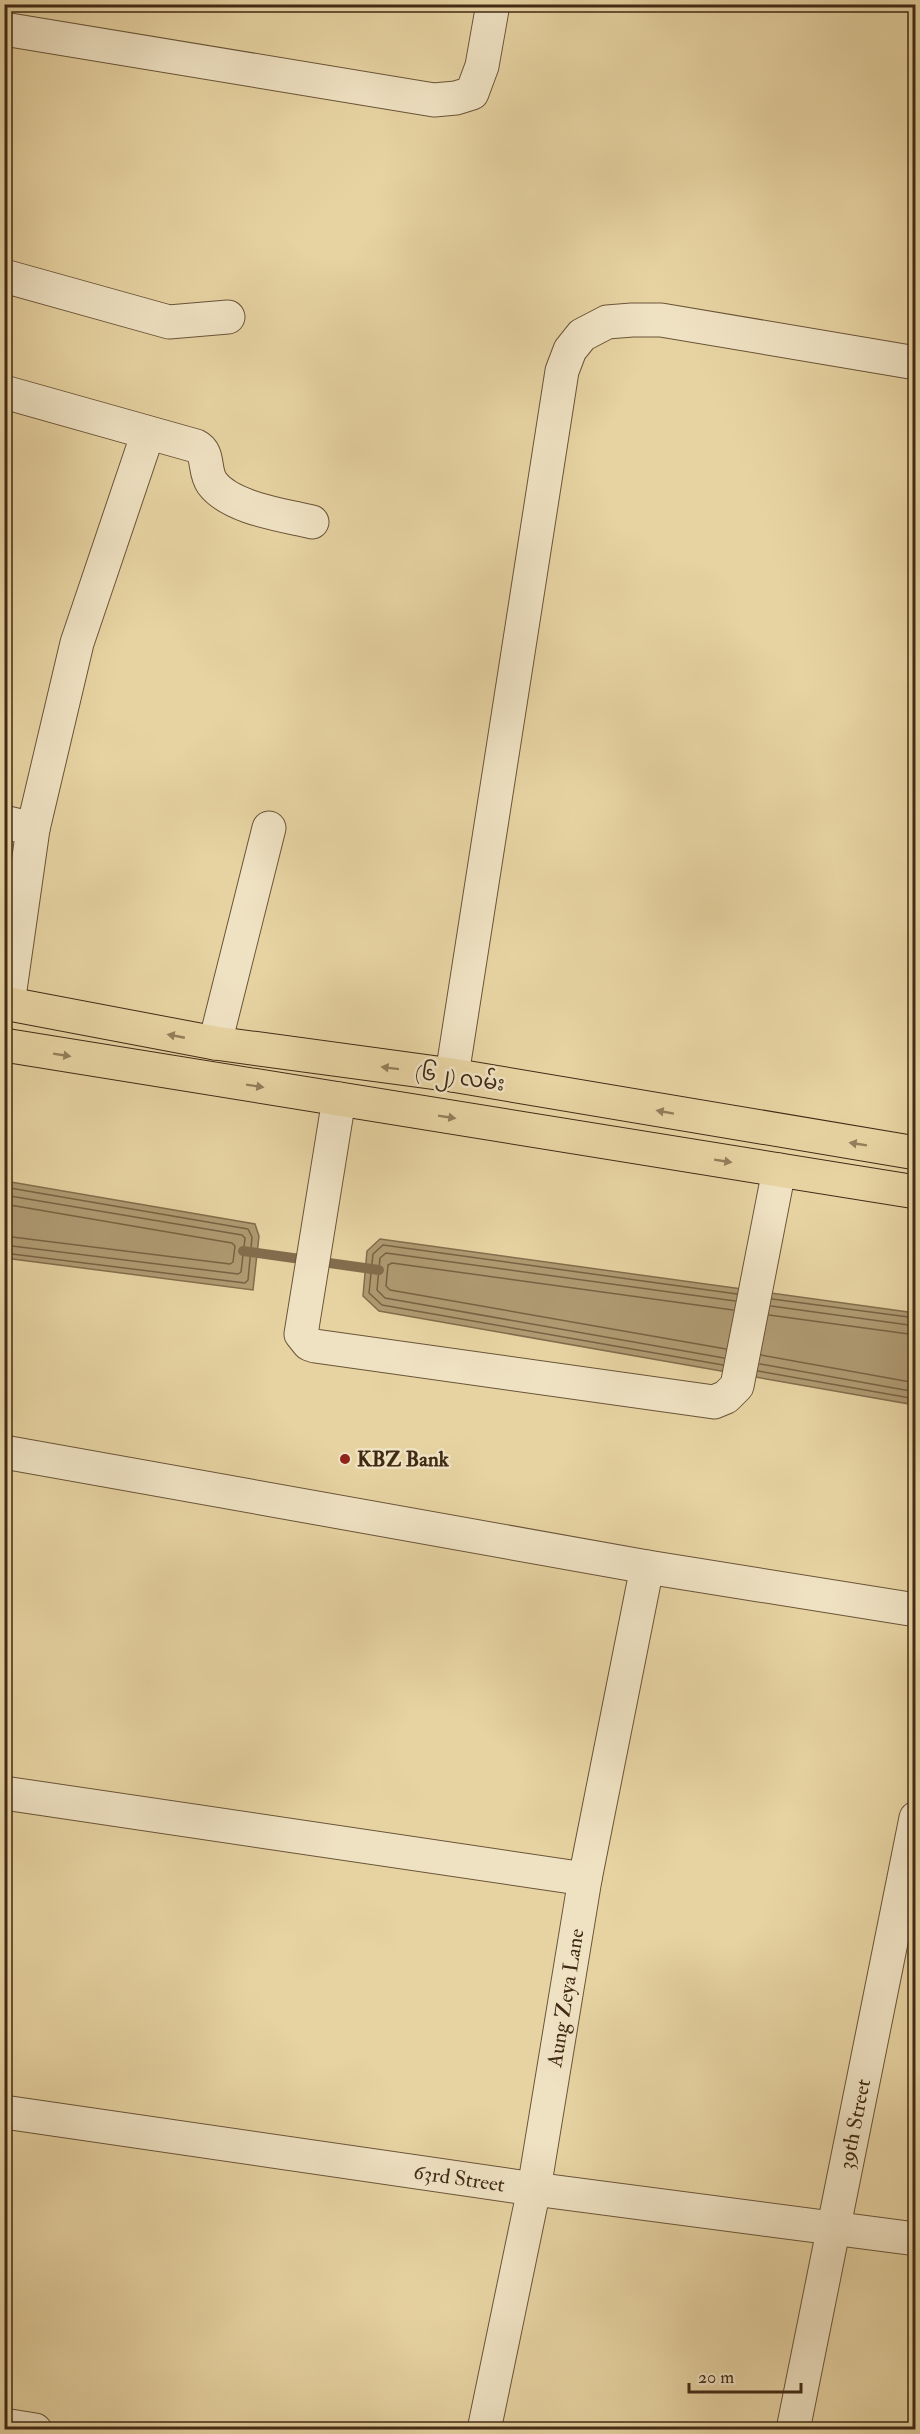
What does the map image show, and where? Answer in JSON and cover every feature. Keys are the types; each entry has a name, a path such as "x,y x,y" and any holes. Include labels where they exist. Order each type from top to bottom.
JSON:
{"main road":[{"name":"(၆၂) လမ်း","path":"6,1003 214,1043 452,1076 915,1154"},
{"name":"(၆၂) လမ်း","path":"4,1045 915,1192"}],"street":[{"path":"4,29 434,100 456,98 472,93 482,66 492,4"},
{"path":"4,276 169,322 228,317"},
{"path":"452,1076 561,382 570,350 582,335 608,322 661,320 915,363"},
{"path":"4,392 201,448 204,452 210,481 232,500 312,522"},
{"path":"6,1003 19,826 147,433"},
{"path":"214,1043 269,828"},
{"path":"339,1099 301,1334 309,1344 315,1346 699,1402 714,1402 726,1397 737,1386 779,1170"},
{"path":"4,1452 647,1567 915,1610"},
{"name":"Aung Zeya Lane","path":"484,2430 534,2189 585,1879 647,1567"},
{"path":"4,1794 585,1879"},
{"name":"39th Street","path":"793,2430 915,1818"},
{"name":"63rd Street","path":"4,2112 534,2189 832,2227 915,2240"},
{"path":"4,2425 35,2430"}],"water":[{"path":"5,1181 255,1224 259,1236 253,1290 5,1258"},
{"path":"380,1239 915,1313 915,1405 379,1311 363,1296 367,1251"}],"waterway":[{"path":"243,1251 379,1270"}],"place":[{"name":"KBZ Bank","path":"345,1459"}]}
